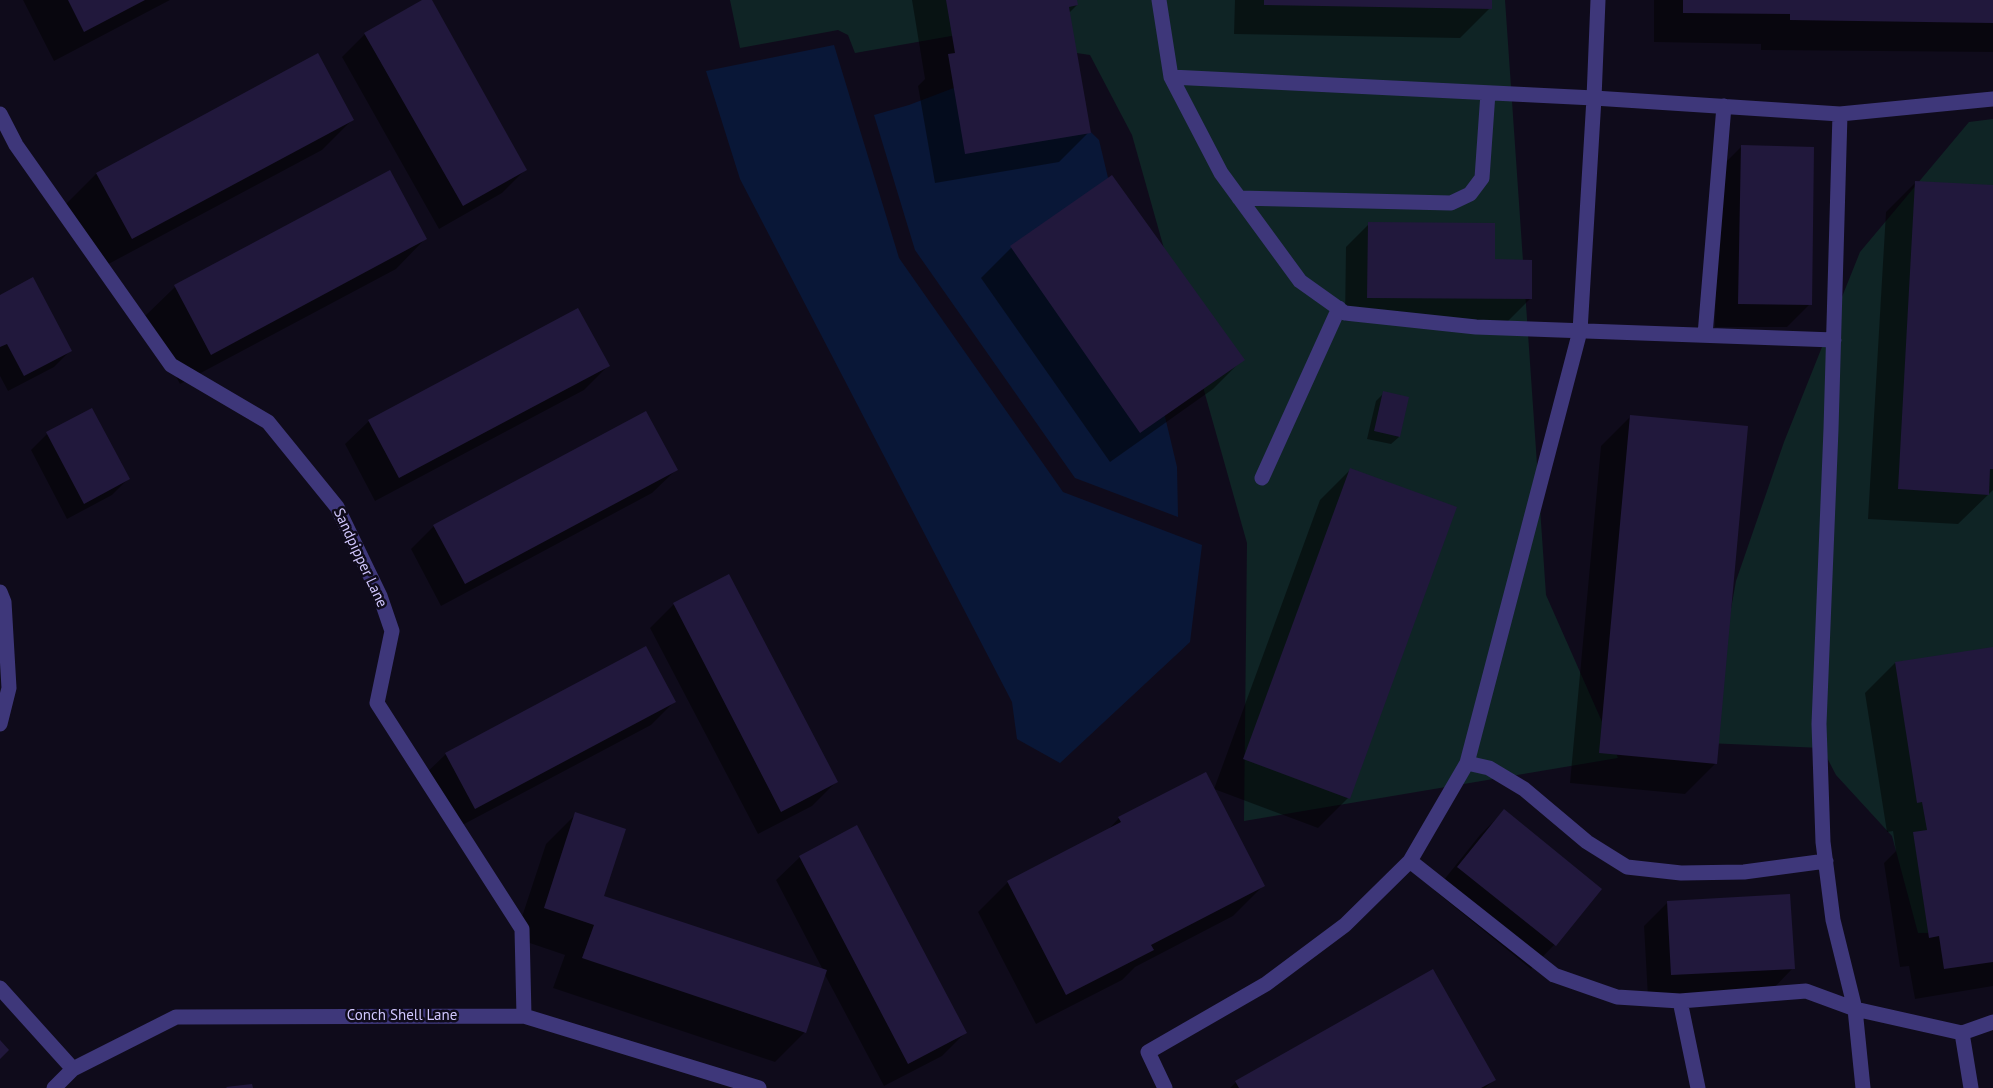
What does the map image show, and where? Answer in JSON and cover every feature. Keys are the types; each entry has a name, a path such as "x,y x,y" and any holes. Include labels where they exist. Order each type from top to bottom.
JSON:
{"street":[{"path":"1159,0 1172,77 1221,172 1300,281 1345,313 1476,327 1833,340"},
{"path":"1165,1088 1148,1052 1274,977 1345,926 1410,861 1467,763 1580,331 1598,0"},
{"path":"1172,77 1594,98 1840,114 1993,99"},
{"path":"1239,198 1451,203 1470,194 1482,178 1488,93"},
{"path":"1706,335 1724,106"},
{"name":"Sandpipper Lane","path":"0,114 16,145 171,364 268,422 337,507 380,596 392,632 377,703 522,929 524,1016"},
{"path":"1840,114 1819,724 1826,861 1833,920 1855,1009 1863,1088"},
{"path":"1262,478 1339,308"},
{"path":"0,592 4,602 9,688 0,724"},
{"path":"1467,763 1490,768 1524,789 1587,842 1627,867 1681,873 1744,872 1826,861"},
{"path":"1410,861 1554,975 1617,997 1680,1001 1806,991 1855,1009 1962,1033 1993,1022"},
{"path":"0,988 73,1069"},
{"path":"1680,1001 1698,1088"},
{"name":"Conch Shell Lane","path":"54,1088 73,1069 176,1017 524,1016 759,1088"},
{"path":"1962,1033 1971,1088"}],"green space":[{"path":"730,0 1505,0 1546,595 1618,758 1244,821 1247,543 1132,135 1090,55 957,35 855,53 848,35 838,30 740,48"},
{"path":"1993,119 1993,932 1918,933 1892,836 1836,775 1822,748 1707,743 1736,581 1784,442 1860,252 1969,122"}],"water":[{"path":"834,45 899,258 1063,492 1202,545 1190,642 1060,763 1017,739 1012,702 740,179 706,71"},
{"path":"1014,65 1059,101 1099,140 1177,467 1178,517 1075,478 915,250 874,115 909,105"}],"building":[{"path":"68,0 145,0 84,32"},
{"path":"422,0 432,0 527,170 463,206 364,33"},
{"path":"946,0 1077,0 1078,5 1069,7 1091,133 965,154 948,54 955,53"},
{"path":"1264,0 1492,0 1492,9 1264,5"},
{"path":"1683,0 1993,0 1993,23 1790,20 1790,14 1683,13"},
{"path":"318,53 354,120 132,239 96,173"},
{"path":"1741,145 1814,147 1812,305 1738,304"},
{"path":"390,170 427,239 211,355 174,285"},
{"path":"1112,175 1245,360 1140,433 1010,246"},
{"path":"1915,181 1993,185 1993,469 1990,469 1989,495 1898,489"},
{"path":"1368,222 1495,223 1495,259 1532,260 1532,299 1367,298"},
{"path":"33,277 72,351 24,376 7,344 0,347 0,295"},
{"path":"578,308 610,366 399,478 368,420"},
{"path":"1383,391 1409,397 1400,437 1374,431"},
{"path":"92,408 130,479 84,504 46,432"},
{"path":"646,411 678,470 465,584 433,525"},
{"path":"1630,415 1748,426 1717,764 1599,753"},
{"path":"1350,468 1457,507 1350,799 1243,759"},
{"path":"729,574 838,782 781,812 673,603"},
{"path":"646,646 676,702 475,809 445,753"},
{"path":"1993,647 1993,962 1944,969 1939,936 1929,938 1913,832 1927,830 1922,802 1917,803 1895,662"},
{"path":"1206,772 1265,886 1151,945 1154,950 1066,995 1007,881 1121,822 1118,817"},
{"path":"1504,809 1602,889 1556,946 1457,867"},
{"path":"575,812 626,829 604,896 827,970 806,1033 582,958 594,925 544,908"},
{"path":"857,825 967,1033 908,1064 799,856"},
{"path":"1790,894 1795,969 1671,975 1667,901"},
{"path":"1433,969 1496,1080 1481,1088 1239,1088 1235,1081"},
{"path":"0,1040 9,1050 0,1059"},
{"path":"252,1084 253,1088 226,1087"}]}
